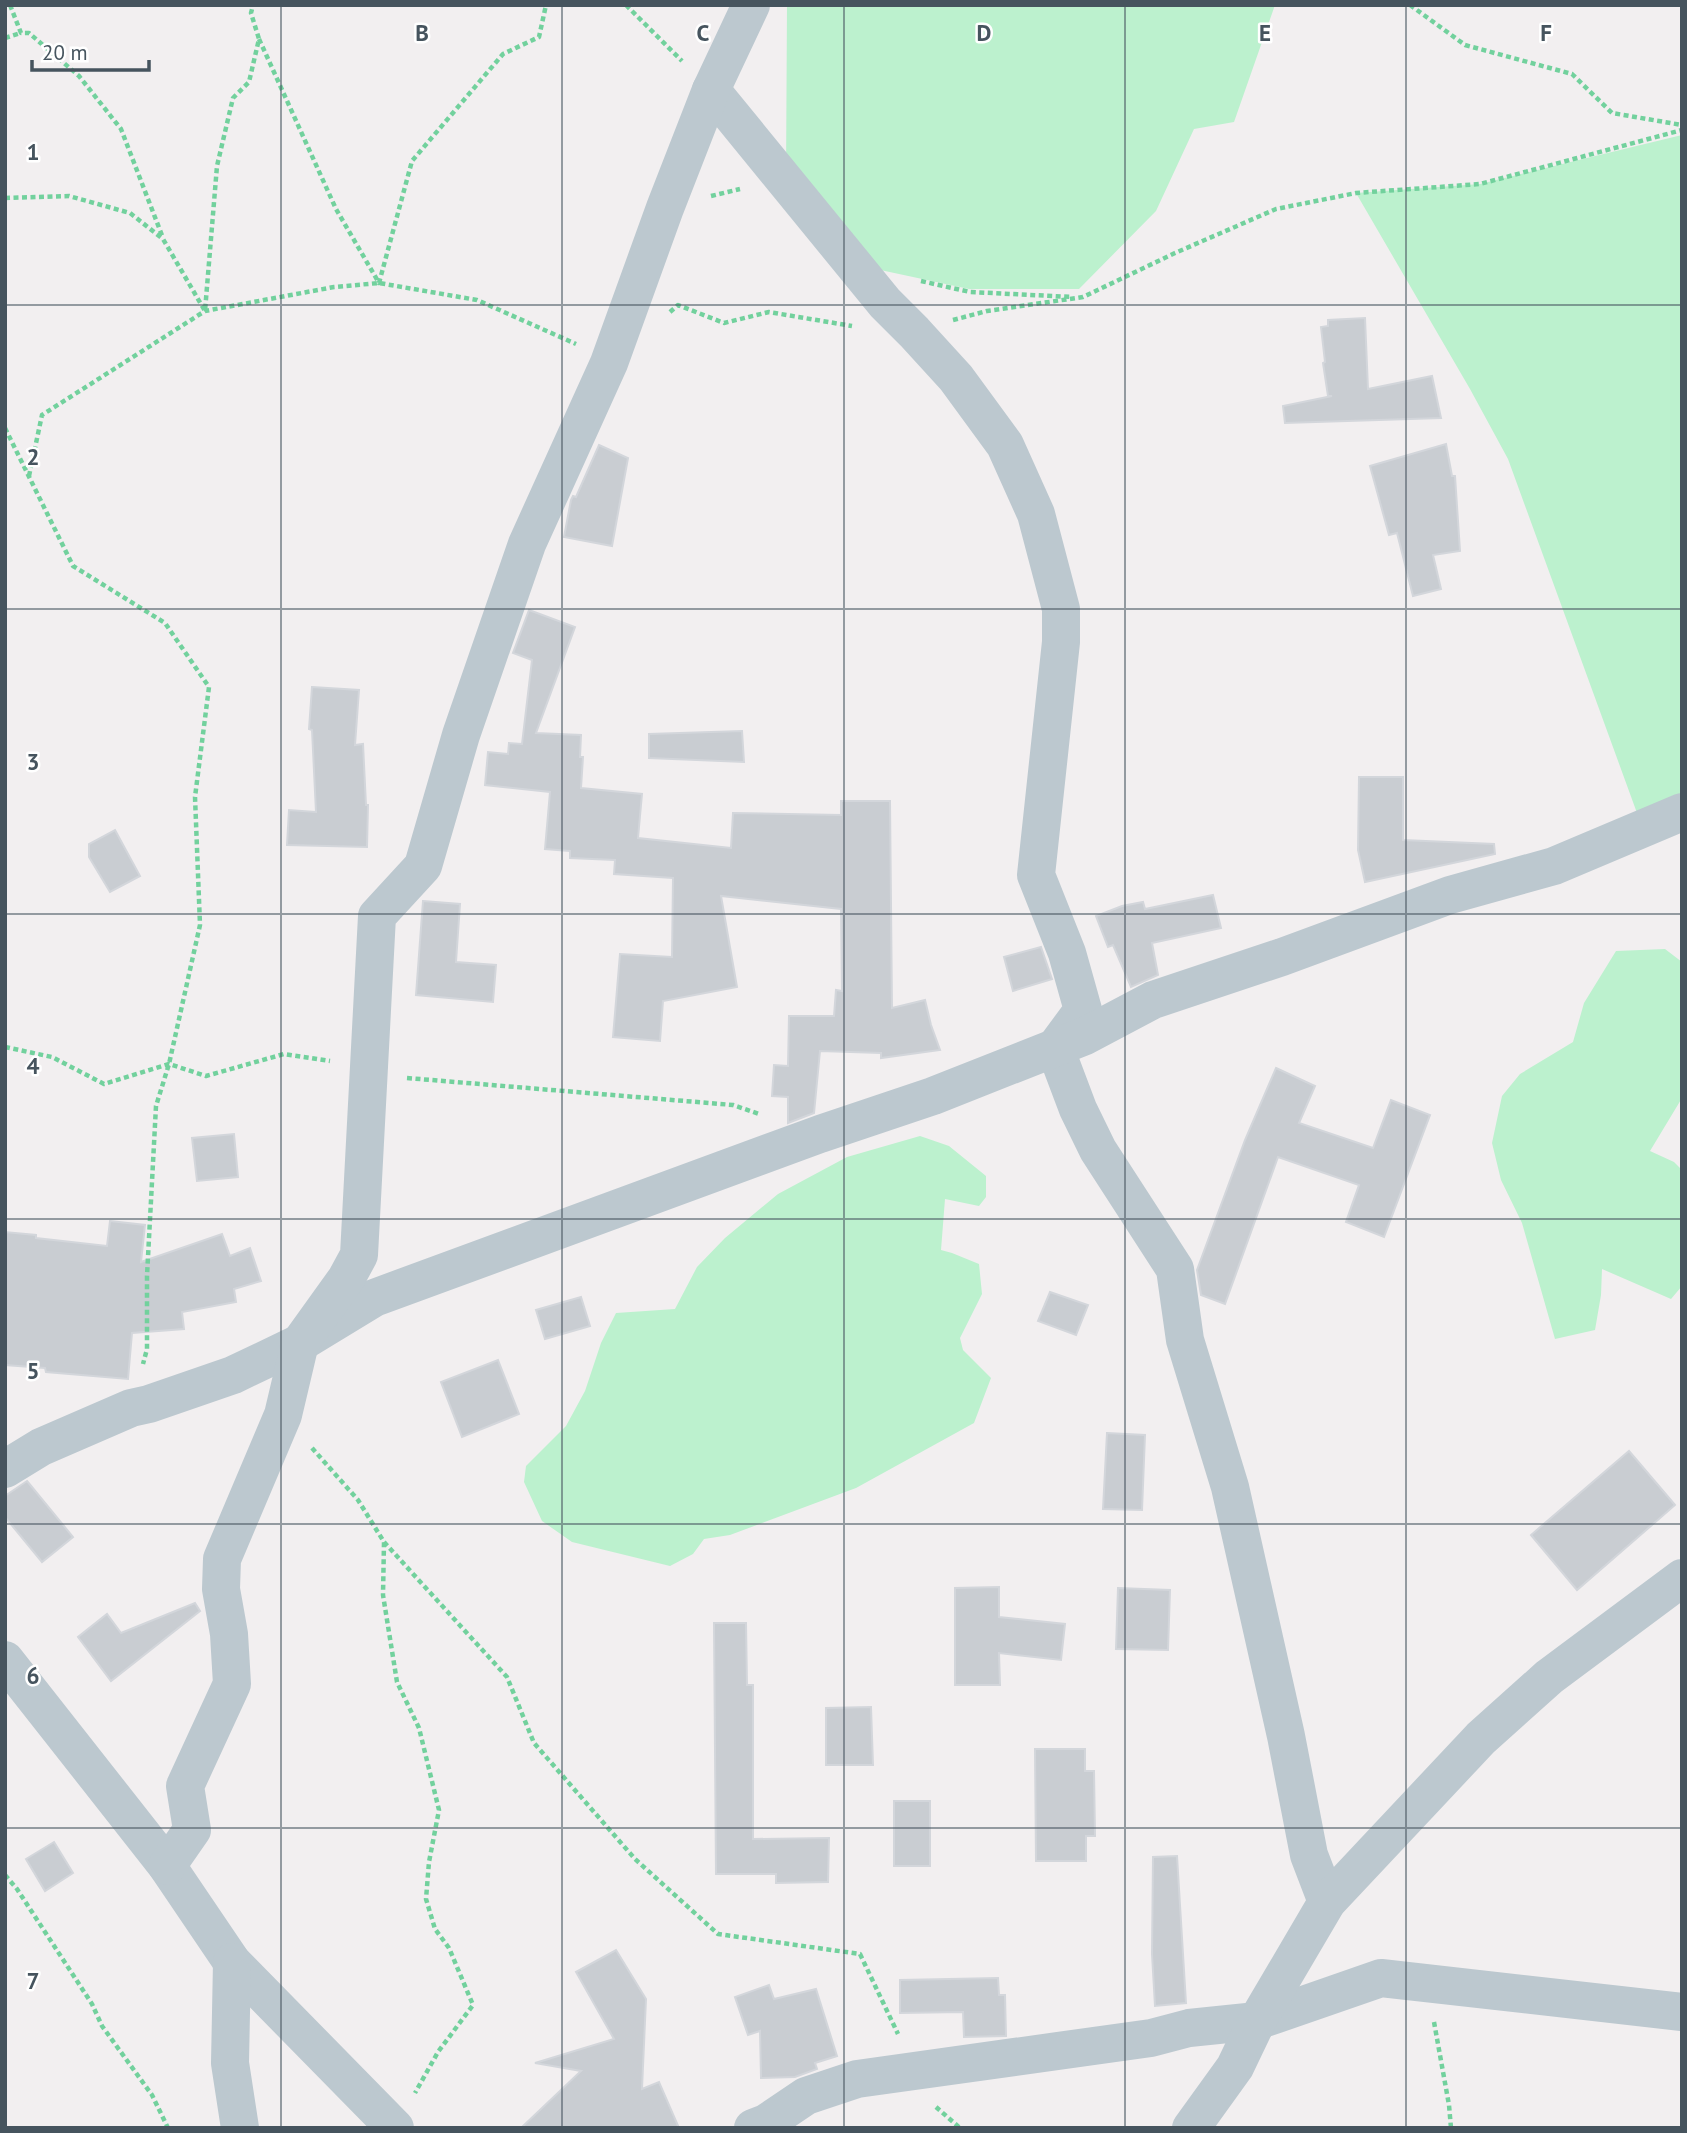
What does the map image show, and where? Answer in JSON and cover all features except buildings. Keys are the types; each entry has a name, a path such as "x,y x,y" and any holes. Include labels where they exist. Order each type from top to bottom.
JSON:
{"street":[{"path":"166,1866 192,1829 185,1786 232,1684 229,1634 221,1589 222,1559 283,1415 300,1343 346,1279 359,1255 377,916 423,866 461,735 527,544 609,363 711,90 751,5"},
{"path":"711,90 885,303 956,378 1005,445 1036,514 1061,609 1061,642 1036,875 1067,953 1083,1010 1055,1048"},
{"path":"5,1469 41,1447 131,1408 233,1375 300,1343 374,1298 820,1134 933,1096 1085,1036 1153,1000 1282,957 1450,895 1554,866 1682,812"},
{"path":"1055,1048 1097,1150 1175,1269 1185,1340 1230,1487 1286,1736 1309,1855 1327,1902"},
{"path":"1191,2128 1235,2067 1257,2021 1327,1902 1481,1738 1549,1677 1682,1578"},
{"path":"5,1660 166,1866 232,1962 395,2128"},
{"path":"232,1962 230,2063 240,2128"},
{"path":"753,2128 766,2123 806,2096 857,2079 1151,2038 1189,2028 1257,2021 1381,1978 1682,2012"}],"path":[{"path":"10,5 21,33"},
{"path":"253,5 251,13 260,39 336,209 379,283"},
{"path":"379,283 412,161 503,54 539,37 546,5"},
{"path":"626,5 711,90"},
{"path":"1410,5 1465,45 1572,74 1612,113 1682,127"},
{"path":"5,38 29,33 79,76 121,129 163,239 205,311"},
{"path":"205,311 217,166 233,98 249,82 260,39"},
{"path":"668,313 678,305 724,323 769,312 822,323 914,332 987,311 1083,297 1276,209 1356,193 1480,184 1682,127"},
{"path":"665,208 782,178"},
{"path":"5,198 69,196 130,213 163,239"},
{"path":"918,280 970,292 1083,297"},
{"path":"29,476 42,415 205,311 334,287 379,283 477,299 577,344 609,363"},
{"path":"5,428 73,566 165,623 209,687 195,797 200,925 169,1064 156,1106 147,1276 147,1349 131,1408"},
{"path":"283,1415 358,1500 384,1542 507,1677 534,1743 635,1859 718,1934 860,1954 915,2071 938,2110 960,2128"},
{"path":"384,1542 383,1595 397,1682 419,1728 439,1810 429,1862 426,1899 435,1928 449,1948 473,2005 438,2052 414,2095"},
{"path":"5,1875 17,1889 92,2004 102,2026 152,2095 168,2128"},
{"path":"1432,2015 1451,2128"}],"green space":[{"path":"787,5 1275,5 1234,122 1194,129 1156,211 1079,289 969,289 857,265 786,177"},
{"path":"1682,135 1682,794 1637,813 1508,459 1356,193 1480,184"},
{"path":"1665,949 1682,962 1682,1098 1650,1151 1674,1162 1682,1170 1682,1286 1671,1299 1602,1269 1595,1330 1555,1339 1522,1223 1501,1180 1492,1143 1502,1096 1520,1074 1573,1042 1584,1003 1616,951"},
{"path":"920,1136 949,1146 986,1176 986,1197 979,1206 945,1199 941,1250 979,1264 982,1294 960,1338 963,1350 991,1378 974,1423 856,1488 730,1535 704,1539 693,1554 670,1566 572,1542 542,1521 524,1482 526,1466 566,1426 585,1391 601,1343 616,1313 675,1309 697,1267 725,1238 778,1194 847,1157"}]}
